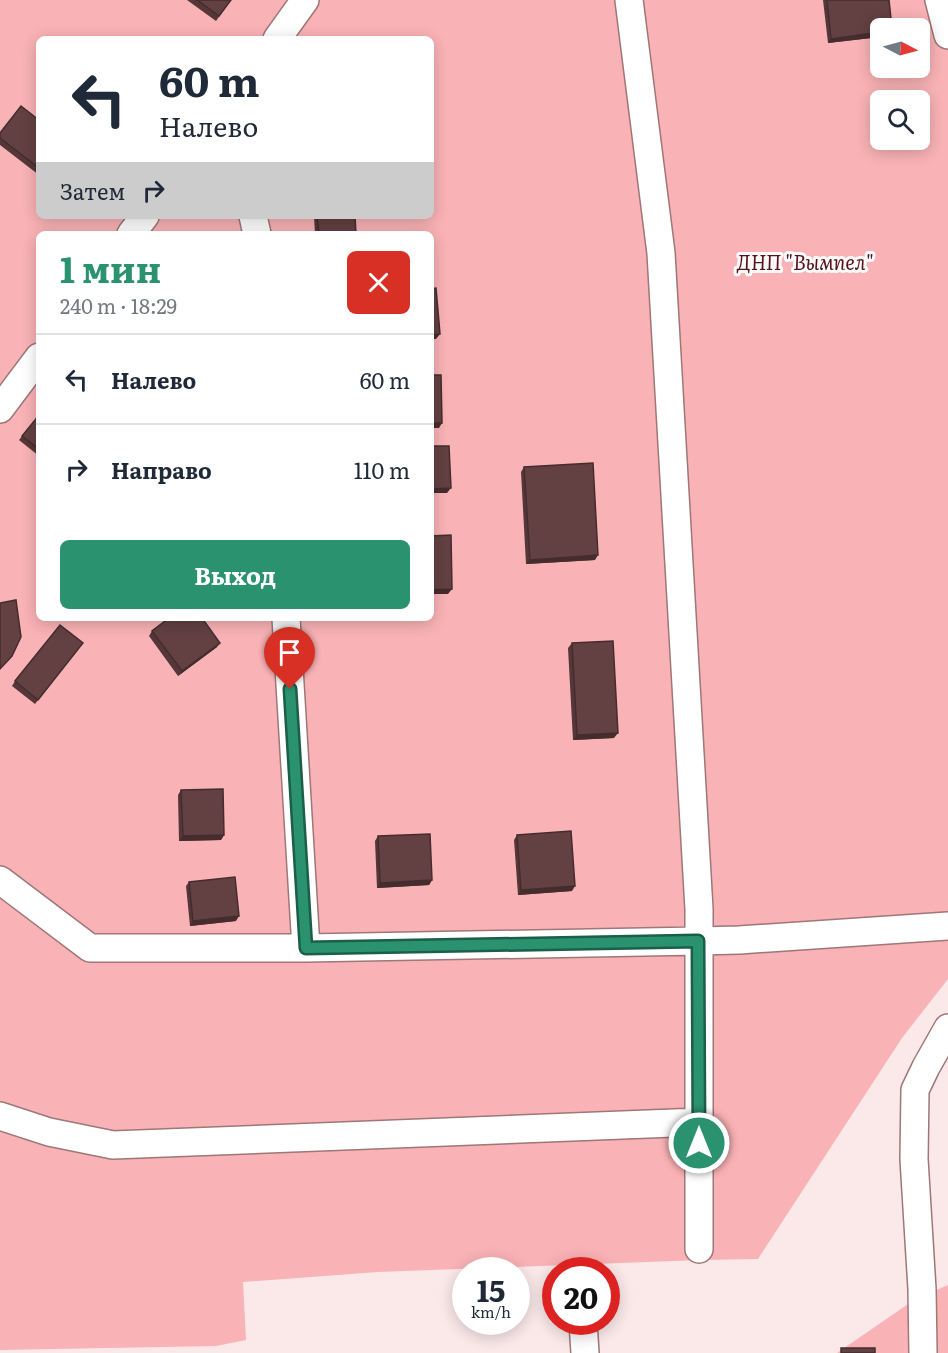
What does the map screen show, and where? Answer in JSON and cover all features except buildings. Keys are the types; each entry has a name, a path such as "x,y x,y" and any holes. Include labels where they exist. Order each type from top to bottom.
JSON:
{"street":[{"path":"279,36 305,0"},
{"path":"628,0 661,253 698,897 699,1249"},
{"path":"939,0 948,35"},
{"path":"133,231 143,219"},
{"path":"0,409 36,361"},
{"path":"286,621 306,948"},
{"path":"0,879 90,948 306,948 739,940 948,926"},
{"path":"923,1342 914,1159 915,1090 948,1028"},
{"path":"0,1116 49,1132 113,1145 699,1122"},
{"path":"584,1335 585,1353"}],"green space":[{"name":"ДНП \"Вымпел\"","path":"0,0 948,0 948,979 902,1038 758,1259 620,1263 620,1257 542,1257 542,1266 530,1266 530,1257 452,1257 452,1269 243,1282 246,1340 216,1346 0,1350"},
{"path":"948,1285 948,1353 837,1353 914,1300"}],"route":[{"path":"290,689 306,948 698,941 699,1143"}]}
